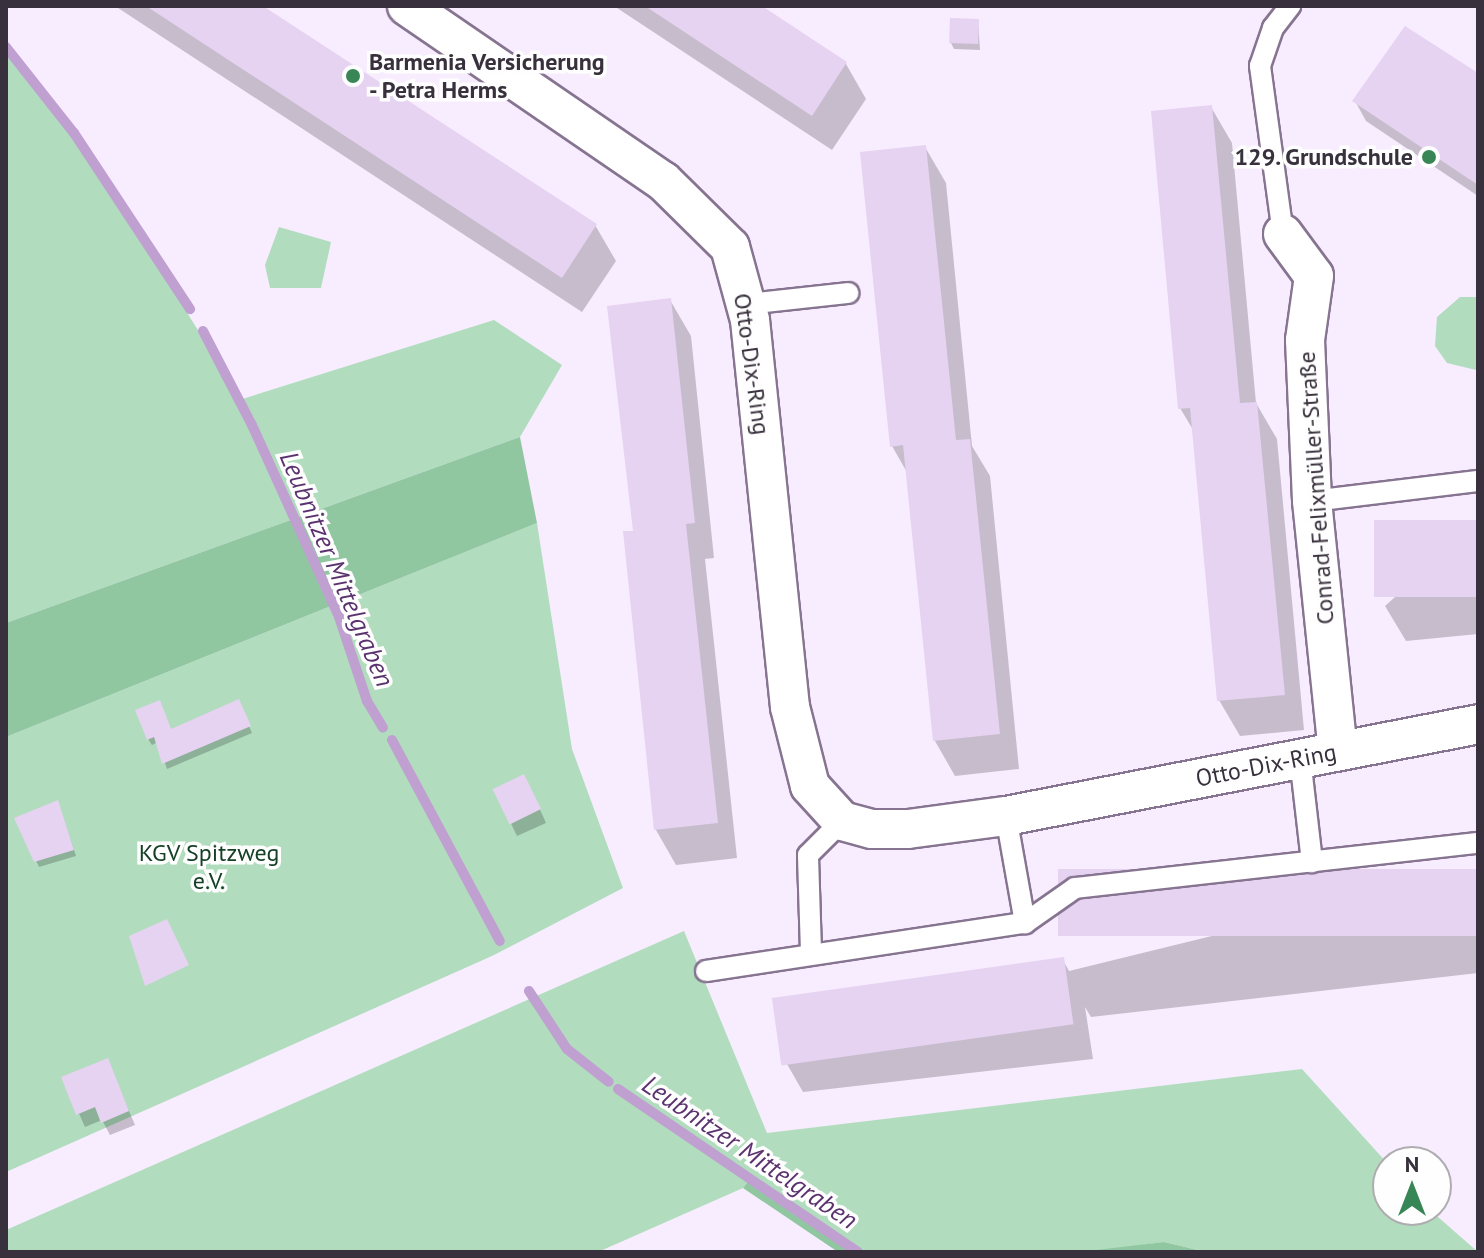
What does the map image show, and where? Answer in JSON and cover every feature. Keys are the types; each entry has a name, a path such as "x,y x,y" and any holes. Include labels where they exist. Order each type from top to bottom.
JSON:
{"street":[{"name":"Otto-Dix-Ring","path":"407,6 663,181 709,221 730,247 747,304 790,707 815,797 842,821 872,829 908,829 1006,816 1478,724"},
{"name":"Conrad-Felixmüller-Straße","path":"1283,234 1314,276 1305,340 1312,501 1338,751"}],"lane":[{"name":"Conrad-Felixmüller-Straße","path":"1283,234 1260,66 1273,28 1290,6"},
{"path":"747,304 848,293"},
{"path":"1312,501 1478,481"},
{"path":"1300,758 1312,862"},
{"path":"1006,816 1025,923"},
{"path":"811,952 808,855 842,821"},
{"path":"706,971 811,952 1025,923 1075,888 1478,843"}],"green space":[{"path":"6,52 30,73 109,188 216,359 236,401 494,320 562,365 520,437 6,623"},
{"path":"279,227 331,242 321,288 270,288 265,265"},
{"path":"1460,297 1478,297 1476,370 1447,363 1435,346 1437,317"},
{"path":"520,437 537,523 6,737 6,623"},
{"name":"KGV Spitzweg e.V.","path":"537,523 572,749 623,888 492,956 6,1172 6,737"},
{"path":"684,931 767,1133 1302,1069 1372,1146 1372,1226 1448,1226 1478,1252 1206,1252 1164,1242 1090,1252 861,1252 751,1178 743,1188 598,1252 6,1252 6,1230"},
{"path":"751,1178 861,1252 838,1252 743,1188"},
{"path":"1164,1242 1206,1252 1090,1252 1096,1250"}],"building":[{"path":"146,6 263,6 597,224 562,278"},
{"path":"645,6 762,6 847,62 812,116"},
{"path":"950,18 979,19 978,44 949,43"},
{"name":"129. Grundschule","path":"1405,26 1478,73 1478,185 1352,101"},
{"path":"1212,105 1240,403 1257,402 1285,695 1217,701 1190,408 1178,409 1151,111"},
{"path":"926,145 956,440 970,439 1000,734 933,741 903,445 890,447 860,152"},
{"path":"671,298 695,523 686,524 718,823 654,830 623,531 633,531 607,306"},
{"path":"1374,520 1478,520 1478,597 1374,597"},
{"path":"239,699 251,726 162,764 154,737 147,740 135,710 160,700 171,729"},
{"path":"524,774 541,809 510,824 493,789"},
{"path":"58,800 74,850 34,862 14,818"},
{"path":"1058,869 1478,869 1478,936 1058,936"},
{"path":"167,919 189,965 145,986 129,936"},
{"path":"1064,957 1073,1024 781,1065 772,998"},
{"path":"108,1058 129,1111 101,1123 95,1107 76,1115 61,1077"}],"waterway":[{"name":"Leubnitzer Mittelgraben","path":"6,47 74,133 190,309"},
{"name":"Leubnitzer Mittelgraben","path":"203,331 252,425 339,617 367,701 383,728"},
{"name":"Leubnitzer Mittelgraben","path":"392,740 500,941"},
{"path":"529,991 567,1049 609,1082"},
{"name":"Leubnitzer Mittelgraben","path":"618,1089 858,1252"}],"place":[{"name":"Barmenia Versicherung - Petra Herms","path":"353,76"},
{"name":"129. Grundschule","path":"1429,157"}]}
